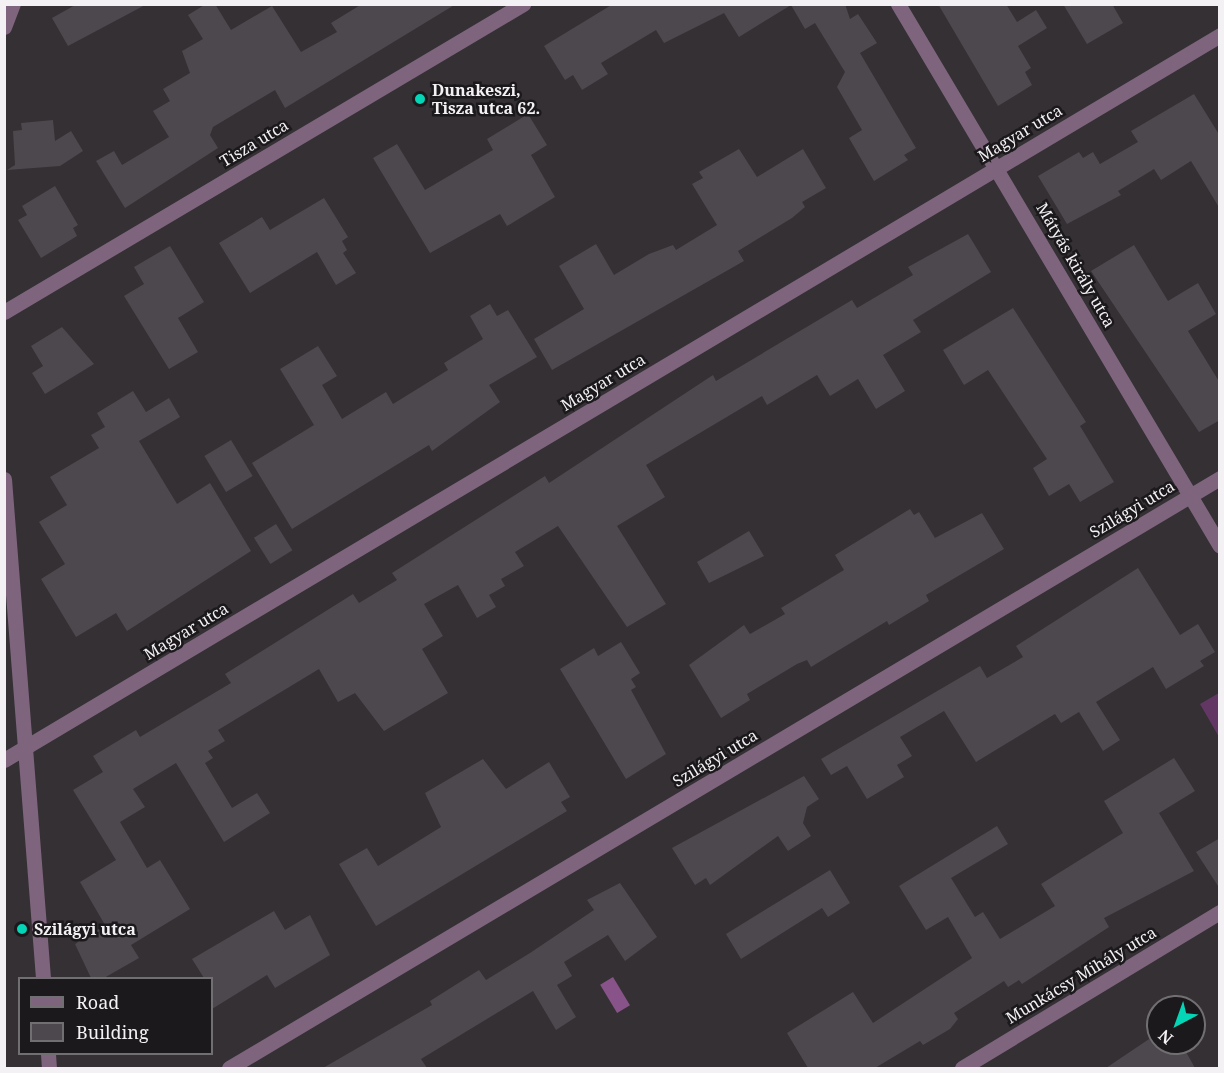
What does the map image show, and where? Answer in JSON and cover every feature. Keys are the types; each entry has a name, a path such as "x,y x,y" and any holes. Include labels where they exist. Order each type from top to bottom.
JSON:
{"street":[{"path":"4,27 13,4"},
{"name":"Tisza utca","path":"4,312 522,4"},
{"name":"Mátyás király utca","path":"898,4 998,167 1220,546"},
{"name":"Magyar utca","path":"4,760 1220,34"},
{"path":"4,478 43,977"},
{"name":"Szilágyi utca","path":"229,1068 1220,478"},
{"name":"Munkácsy Mihály utca","path":"962,1068 1220,912"}],"shaded area":[{"path":"1219,693 1219,737 1200,704"},
{"path":"613,977 630,1005 617,1013 600,985"}],"building":[{"path":"77,4 147,4 68,46 52,18"},
{"path":"206,4 215,4 231,30 272,6 301,52 337,32 331,23 362,4 456,4 285,108 275,90 213,127 210,135 218,148 125,208 96,161 114,151 122,165 169,137 153,111 170,101 163,89 190,73 182,51 203,39 188,15"},
{"path":"613,4 845,4 850,19 858,14 877,43 860,53 916,148 904,155 908,160 874,181 849,138 862,130 837,87 845,72 815,23 805,29 791,5 739,37 724,13 664,43 656,30 601,63 608,74 582,90 573,75 565,80 544,46"},
{"path":"938,4 1006,4 1017,22 1036,10 1047,28 1018,46 1031,68 1025,72 1032,85 998,106"},
{"path":"1063,4 1112,4 1123,23 1087,44"},
{"path":"1194,94 1220,136 1220,209 1191,161 1161,180 1154,169 1118,191 1121,195 1067,224 1038,176 1079,152 1083,158 1093,152 1100,164 1138,142 1131,131"},
{"path":"528,114 547,145 531,155 555,197 507,226 500,214 430,253 373,158 397,144 425,190 493,150 487,139"},
{"path":"53,120 55,141 71,131 83,151 60,166 7,170 15,165 13,131 22,130 21,123"},
{"path":"739,149 757,177 803,149 826,188 802,202 805,207 792,218 738,251 744,261 552,370 534,339 584,309 559,266 596,244 614,275 649,254 673,245 676,250 717,225 692,184 703,178 699,172"},
{"path":"55,186 78,225 73,228 77,236 41,258 18,220 27,215 22,206"},
{"path":"324,198 348,237 342,241 347,250 343,253 356,273 336,285 317,252 250,293 219,243 262,217 270,230"},
{"path":"968,234 991,272 913,320 921,332 883,355 905,391 876,409 858,379 830,396 817,375 767,405 762,396 646,465 665,497 617,526 666,604 627,627 558,526 515,552 524,566 501,579 505,586 489,595 496,607 477,618 458,585 424,604 443,636 422,649 448,693 384,731 355,693 338,702 319,669 218,730 225,741 208,751 213,758 205,763 232,808 257,793 270,813 224,842 176,763 133,789 145,807 120,822 147,868 160,860 190,909 131,945 139,958 106,977 91,977 75,944 105,925 80,882 116,860 73,790 103,772 93,756 136,730 140,737 231,683 225,674 353,594 359,603 397,580 392,573 545,476 549,483 713,375 716,381 852,300 857,308 913,275 908,267"},
{"path":"1134,245 1168,301 1198,283 1216,314 1188,331 1220,383 1220,420 1199,432 1091,271"},
{"path":"170,246 204,302 178,318 198,352 169,369 124,296 144,284 134,267"},
{"path":"490,304 497,316 508,310 537,357 489,385 500,402 432,451 429,445 292,529 252,463 314,425 280,369 318,346 337,376 322,385 342,419 386,392 393,404 448,370 444,363 483,339 470,316"},
{"path":"1013,308 1086,422 1080,426 1114,482 1080,502 1069,484 1049,496 1033,468 1047,459 988,370 964,385 943,350"},
{"path":"62,327 94,364 45,394 32,373 43,366 31,346"},
{"path":"133,391 146,412 169,398 180,417 139,441 177,504 210,483 251,551 127,631 116,613 76,637 41,579 65,564 39,522 67,505 50,477 99,448 91,435 105,427 97,413"},
{"path":"231,440 253,476 226,492 204,456"},
{"path":"910,509 914,515 919,512 935,538 982,513 1004,549 926,595 929,601 889,625 887,621 811,667 807,660 797,664 747,694 750,700 721,718 689,665 744,625 750,634 785,614 781,608 844,570 835,555"},
{"path":"276,524 292,550 270,564 254,538"},
{"path":"749,531 764,556 709,583 697,562"},
{"path":"1138,568 1180,635 1198,624 1215,652 1200,661 1204,666 1166,689 1153,667 1096,702 1120,740 1103,751 1079,712 1061,723 1055,714 976,762 944,711 900,737 912,756 897,765 904,777 867,799 847,766 831,775 821,759 980,666 987,678 1023,657 1016,646"},
{"path":"621,642 640,673 631,679 636,687 631,690 666,754 626,779 560,669 594,648 598,656"},
{"path":"1174,758 1195,791 1159,813 1194,871 1104,918 1109,927 1022,984 1019,980 1008,987 1004,981 954,1013 958,1019 950,1029 923,1045 920,1041 875,1068 808,1068 787,1033 853,992 873,1023 972,958 948,917 926,930 899,886 997,826 1008,844 951,878 975,917 983,912 1000,939 1055,906 1041,884 1123,833 1104,801"},
{"path":"483,759 506,789 549,762 570,797 561,802 567,811 376,926 339,864 367,848 378,866 441,827 425,793"},
{"path":"804,776 819,799 807,807 803,823 811,836 788,851 778,836 710,885 706,878 695,885 672,848"},
{"path":"1220,838 1220,889 1196,852"},
{"path":"830,870 850,903 828,917 822,908 741,959 726,934"},
{"path":"620,883 657,937 625,961 608,935 564,962 572,976 557,985 576,1017 556,1030 533,991 421,1059 427,1068 323,1068 432,1005 430,1001 479,970 486,980 530,953 594,910 587,900"},
{"path":"274,911 285,930 310,915 330,955 275,988 267,975 213,1008 213,977 203,977 192,959"},
{"path":"1146,1041 1146,1055 1188,1055 1195,1068 1106,1068"}],"place":[{"name":"Dunakeszi, Tisza utca 62.","path":"420,99"},
{"name":"Szilágyi utca","path":"22,929"}]}
